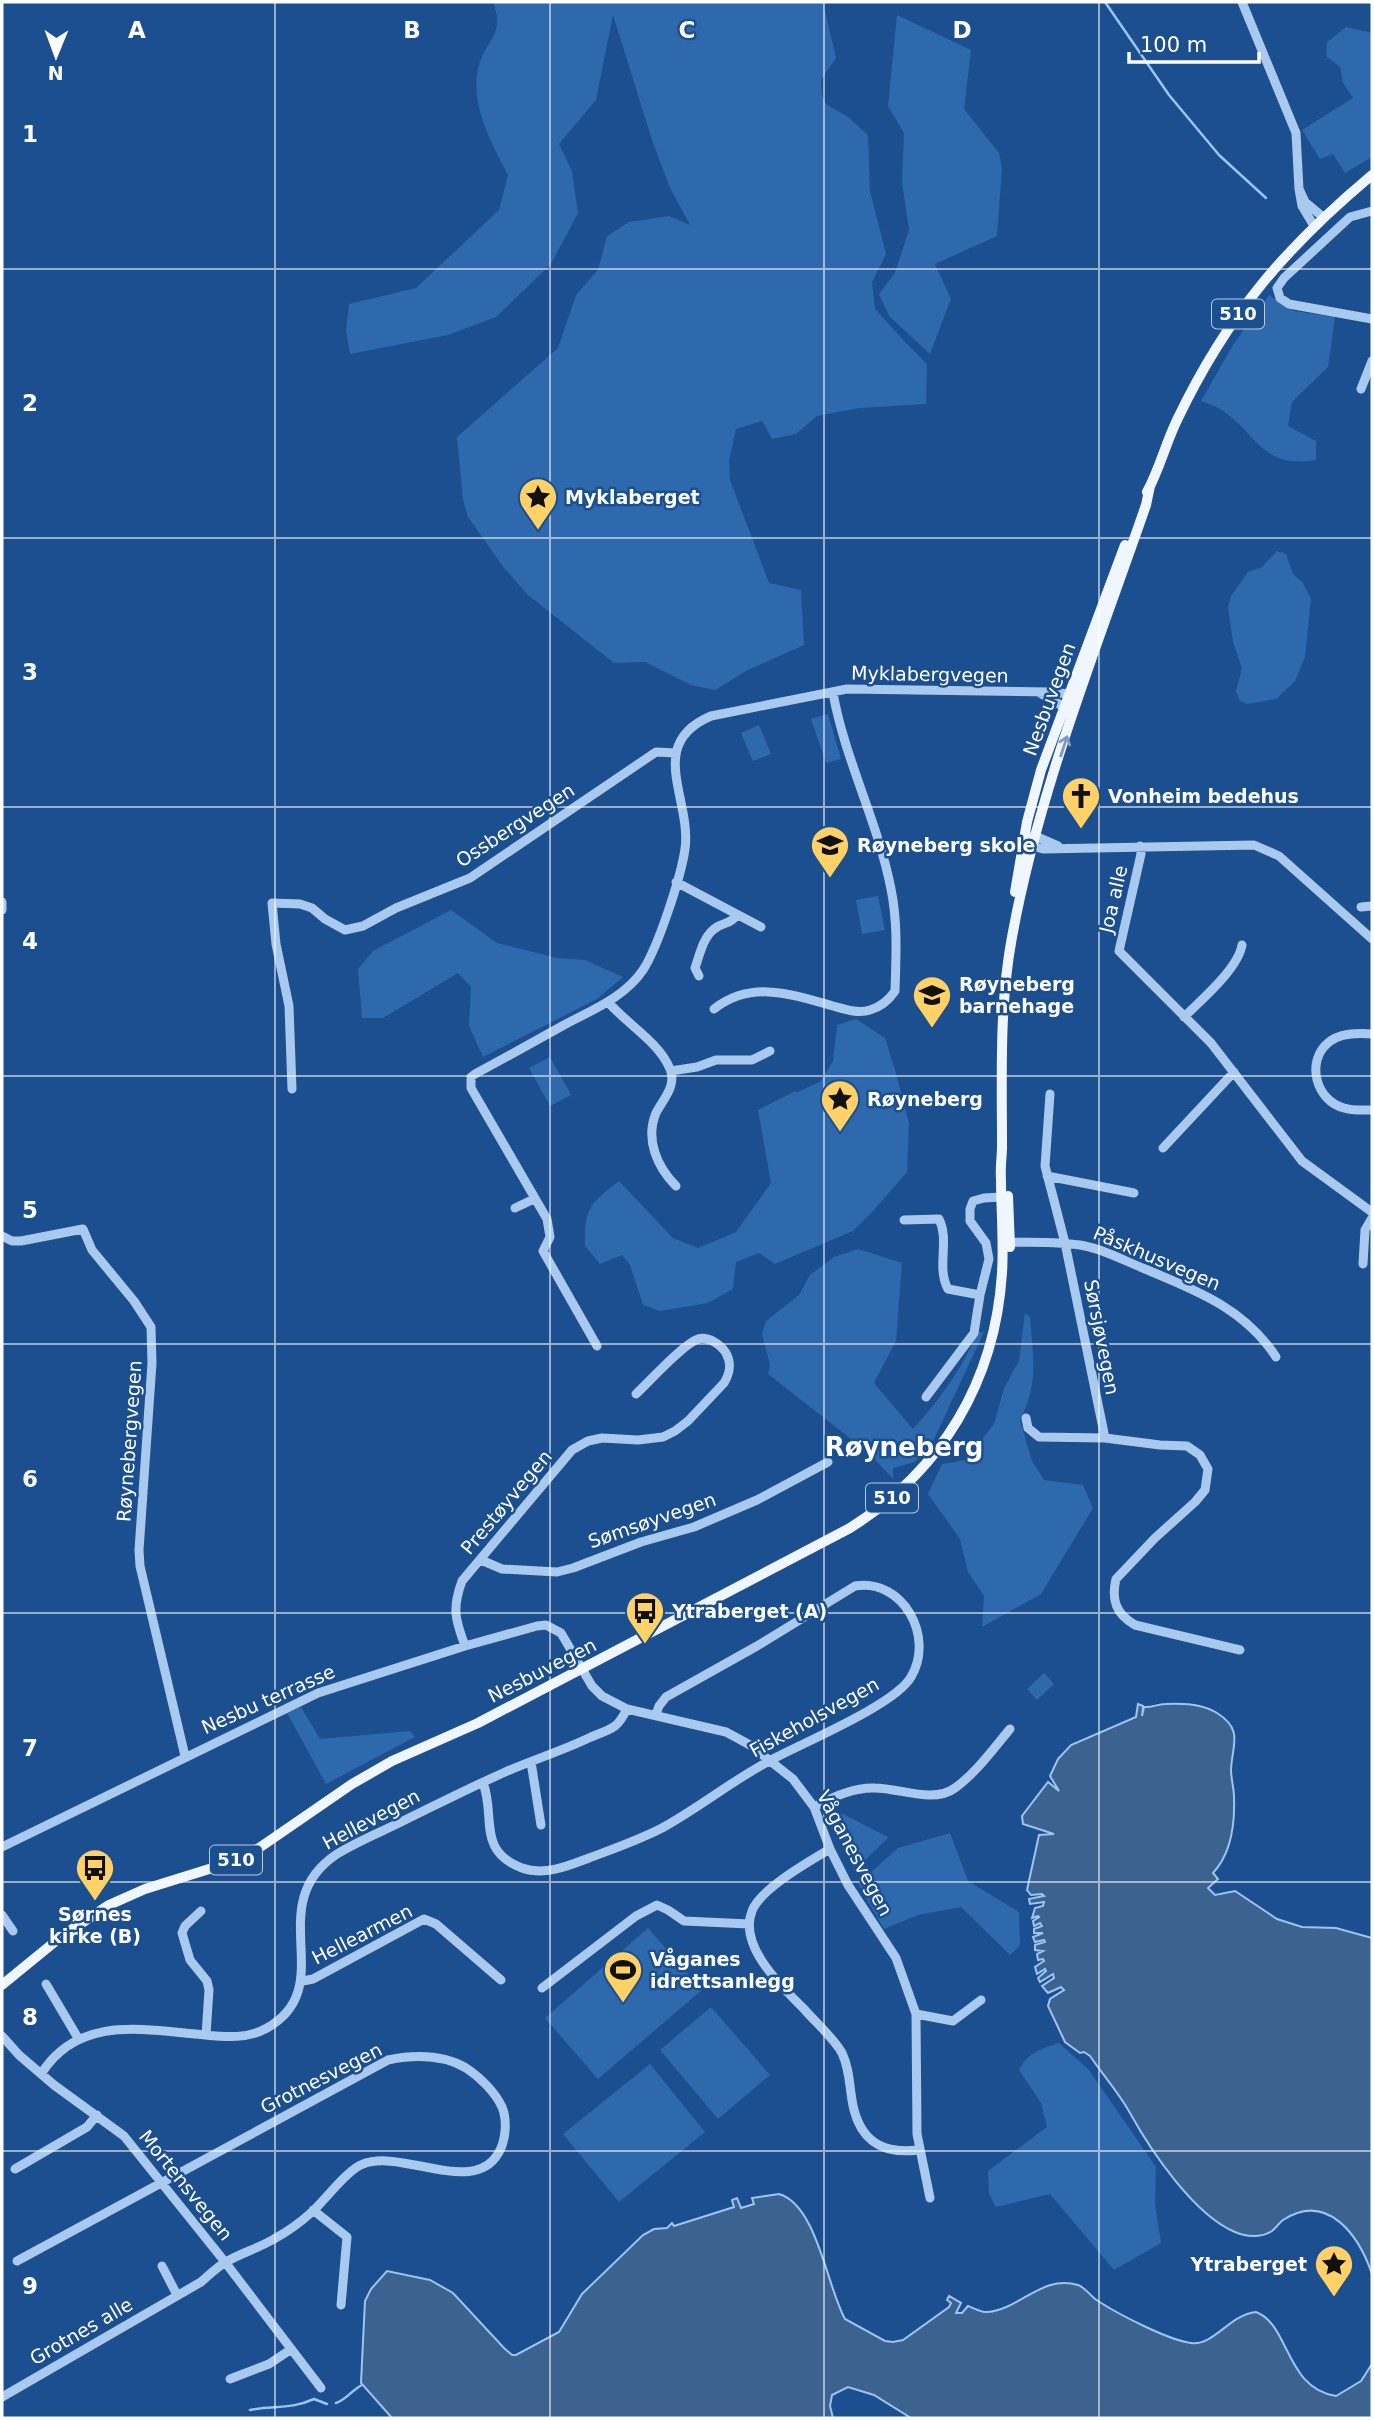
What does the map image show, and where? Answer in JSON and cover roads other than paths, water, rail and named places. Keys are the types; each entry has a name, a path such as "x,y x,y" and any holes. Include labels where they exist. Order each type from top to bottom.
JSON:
{"main road":[{"name":"Nesbuvegen","path":"1006,1242 1001,1197 1002,1016 1012,934 1031,840 1035,788 1141,504 1178,417 1215,348 1248,299 1282,258 1319,221 1372,175"},
{"name":"Nesbuvegen","path":"1031,840 1146,505 1150,486"},
{"name":"Nesbuvegen","path":"2,1985 80,1922 109,1905 145,1889 251,1853 367,1775 582,1670 826,1542 888,1502 916,1475 953,1429 971,1398 991,1345 1001,1292 1006,1242 1002,1149"},
{"name":"Nesbuvegen","path":"2,1976 44,1950"}],"street":[{"path":"1242,2 1296,133 1298,189 1319,221"},
{"path":"1372,211 1350,217 1284,278 1277,288 1280,298 1289,304 1372,319"},
{"path":"1361,389 1372,361"},
{"name":"Myklabergvegen","path":"676,753 686,733 711,716 833,692 857,689 1069,694"},
{"path":"714,1009 736,995 782,992 851,1011 869,1011 889,999 895,991 897,922 891,887 840,726 833,692"},
{"name":"Myklabergvegen","path":"1040,693 1064,706 1077,707"},
{"path":"1069,694 1077,707"},
{"name":"Ossbergvegen","path":"292,1090 289,1006 272,903 300,904 312,908 345,930 363,926 396,908 470,878 656,752 676,753"},
{"path":"597,1346 543,1251 550,1237 550,1228 471,1088 471,1077 608,1002 634,981 650,958 685,849 686,832 676,781 676,753"},
{"path":"1031,840 1043,849 1254,845 1279,856 1372,939"},
{"name":"Joa alle","path":"1140,846 1141,854 1119,951 1211,1043 1302,1161 1372,1212"},
{"path":"676,882 761,927"},
{"path":"2,902 2,910"},
{"path":"1361,907 1372,906"},
{"path":"699,976 695,968 708,936 714,928 732,923 737,915"},
{"path":"1184,1017 1218,983 1236,960 1242,945"},
{"path":"608,1002 662,1054 671,1071 669,1092 651,1126 651,1135 655,1154 676,1186"},
{"path":"1372,1034 1346,1035 1329,1042 1320,1056 1316,1071 1318,1083 1330,1102 1343,1108 1372,1110"},
{"path":"671,1071 697,1067 716,1060 752,1060 770,1051"},
{"path":"1163,1148 1234,1072"},
{"name":"Sørsjøvegen","path":"1050,1094 1045,1166 1065,1243 1105,1438"},
{"path":"1047,1176 1134,1193"},
{"path":"926,1397 974,1333 989,1259 986,1243 970,1220 973,1201 1001,1197"},
{"path":"515,1208 534,1199"},
{"path":"1363,1264 1365,1230 1372,1218"},
{"path":"904,1220 939,1219 945,1230 943,1279 948,1289 980,1295"},
{"name":"Røynebergvegen","path":"2,1237 21,1241 83,1229 92,1250 134,1301 151,1327 152,1363 140,1566 185,1756"},
{"name":"Påskhusvegen","path":"1006,1242 1065,1243 1103,1251 1201,1292 1247,1321 1264,1338 1276,1357"},
{"name":"Prestøyvegen","path":"465,1646 456,1620 455,1599 462,1581 572,1450 602,1437 638,1440 663,1437 675,1431 724,1384 730,1374 726,1353 708,1339 698,1339 686,1346 636,1394"},
{"path":"1026,1418 1028,1428 1039,1437 1105,1438 1187,1446 1200,1455 1208,1469 1209,1479 1205,1490 1154,1538 1116,1579 1114,1596 1118,1612 1135,1625 1240,1650"},
{"name":"Sømsøyvegen","path":"481,1560 502,1569 556,1572 573,1568 641,1542 694,1527 757,1500 828,1462"},
{"name":"Fiskeholsvegen","path":"482,1783 487,1793 489,1830 493,1843 502,1855 521,1867 535,1871 551,1870 618,1847 661,1828 771,1760 876,1706 911,1679 919,1652 917,1630 907,1607 894,1594 866,1584 855,1586 757,1646 666,1697 656,1714"},
{"name":"Nesbu terrasse","path":"2,1847 318,1693 465,1646 546,1625 561,1633 582,1670"},
{"name":"Våganesvegen","path":"582,1670 602,1696 627,1709 726,1732 750,1745 793,1779 814,1807 830,1849 848,1885 896,1958 916,2014 918,2150 924,2165 929,2198"},
{"name":"Hellevegen","path":"303,1981 300,1914 306,1890 325,1862 353,1844 482,1783 616,1725 627,1709"},
{"path":"814,1807 834,1796 874,1787 936,1794 953,1790 1010,1729"},
{"path":"531,1762 541,1825"},
{"path":"830,1849 783,1879 759,1900 752,1910 749,1924 754,1948 773,1977 840,2050 848,2067 854,2110 870,2139 882,2148 900,2152 918,2150"},
{"path":"542,1987 636,1916 657,1905 684,1921 749,1924"},
{"path":"201,1912 185,1926 182,1933 190,1961 207,1981 209,1990 206,2035"},
{"path":"2,1914 13,1931"},
{"name":"Hellearmen","path":"303,1981 313,1979 424,1919 436,1924 501,1980"},
{"path":"41,2074 57,2054 78,2038 114,2029 231,2037 265,2030 289,2009 303,1981"},
{"path":"46,1984 78,2038"},
{"path":"916,2014 953,2021 981,2000"},
{"name":"Mortensvegen","path":"2,2036 41,2074 124,2136 162,2181 321,2388"},
{"name":"Grotnesvegen","path":"17,2261 388,2060 410,2056 432,2058 466,2068 490,2088 502,2106 505,2122 503,2142 498,2155 484,2167 467,2174 413,2164 363,2164 329,2192 313,2210 277,2238 225,2262"},
{"path":"15,2169 87,2127 97,2115"},
{"path":"313,2210 347,2237 341,2305"},
{"name":"Grotnes alle","path":"2,2397 201,2281 225,2262"},
{"path":"162,2266 177,2295"},
{"path":"230,2379 269,2364 290,2350"}],"waterway":[{"path":"1105,2 1169,95 1219,155 1266,198"},
{"path":"336,2403 362,2385"},
{"path":"250,2410 297,2405 314,2399 327,2404"}],"place":[{"name":"Myklaberget","path":"538,531"},
{"name":"Vonheim bedehus","path":"1081,830"},
{"name":"Røyneberg skole","path":"830,879"},
{"name":"Røyneberg barnehage","path":"932,1029"},
{"name":"Røyneberg","path":"840,1133"},
{"name":"Ytraberget (A)","path":"645,1645"},
{"name":"Sørnes kirke (B)","path":"95,1902"},
{"name":"Våganes idrettsanlegg","path":"623,2004"},
{"name":"Ytraberget","path":"1334,2298"}],"district":[{"name":"Røyneberg","path":"904,1447"}]}
